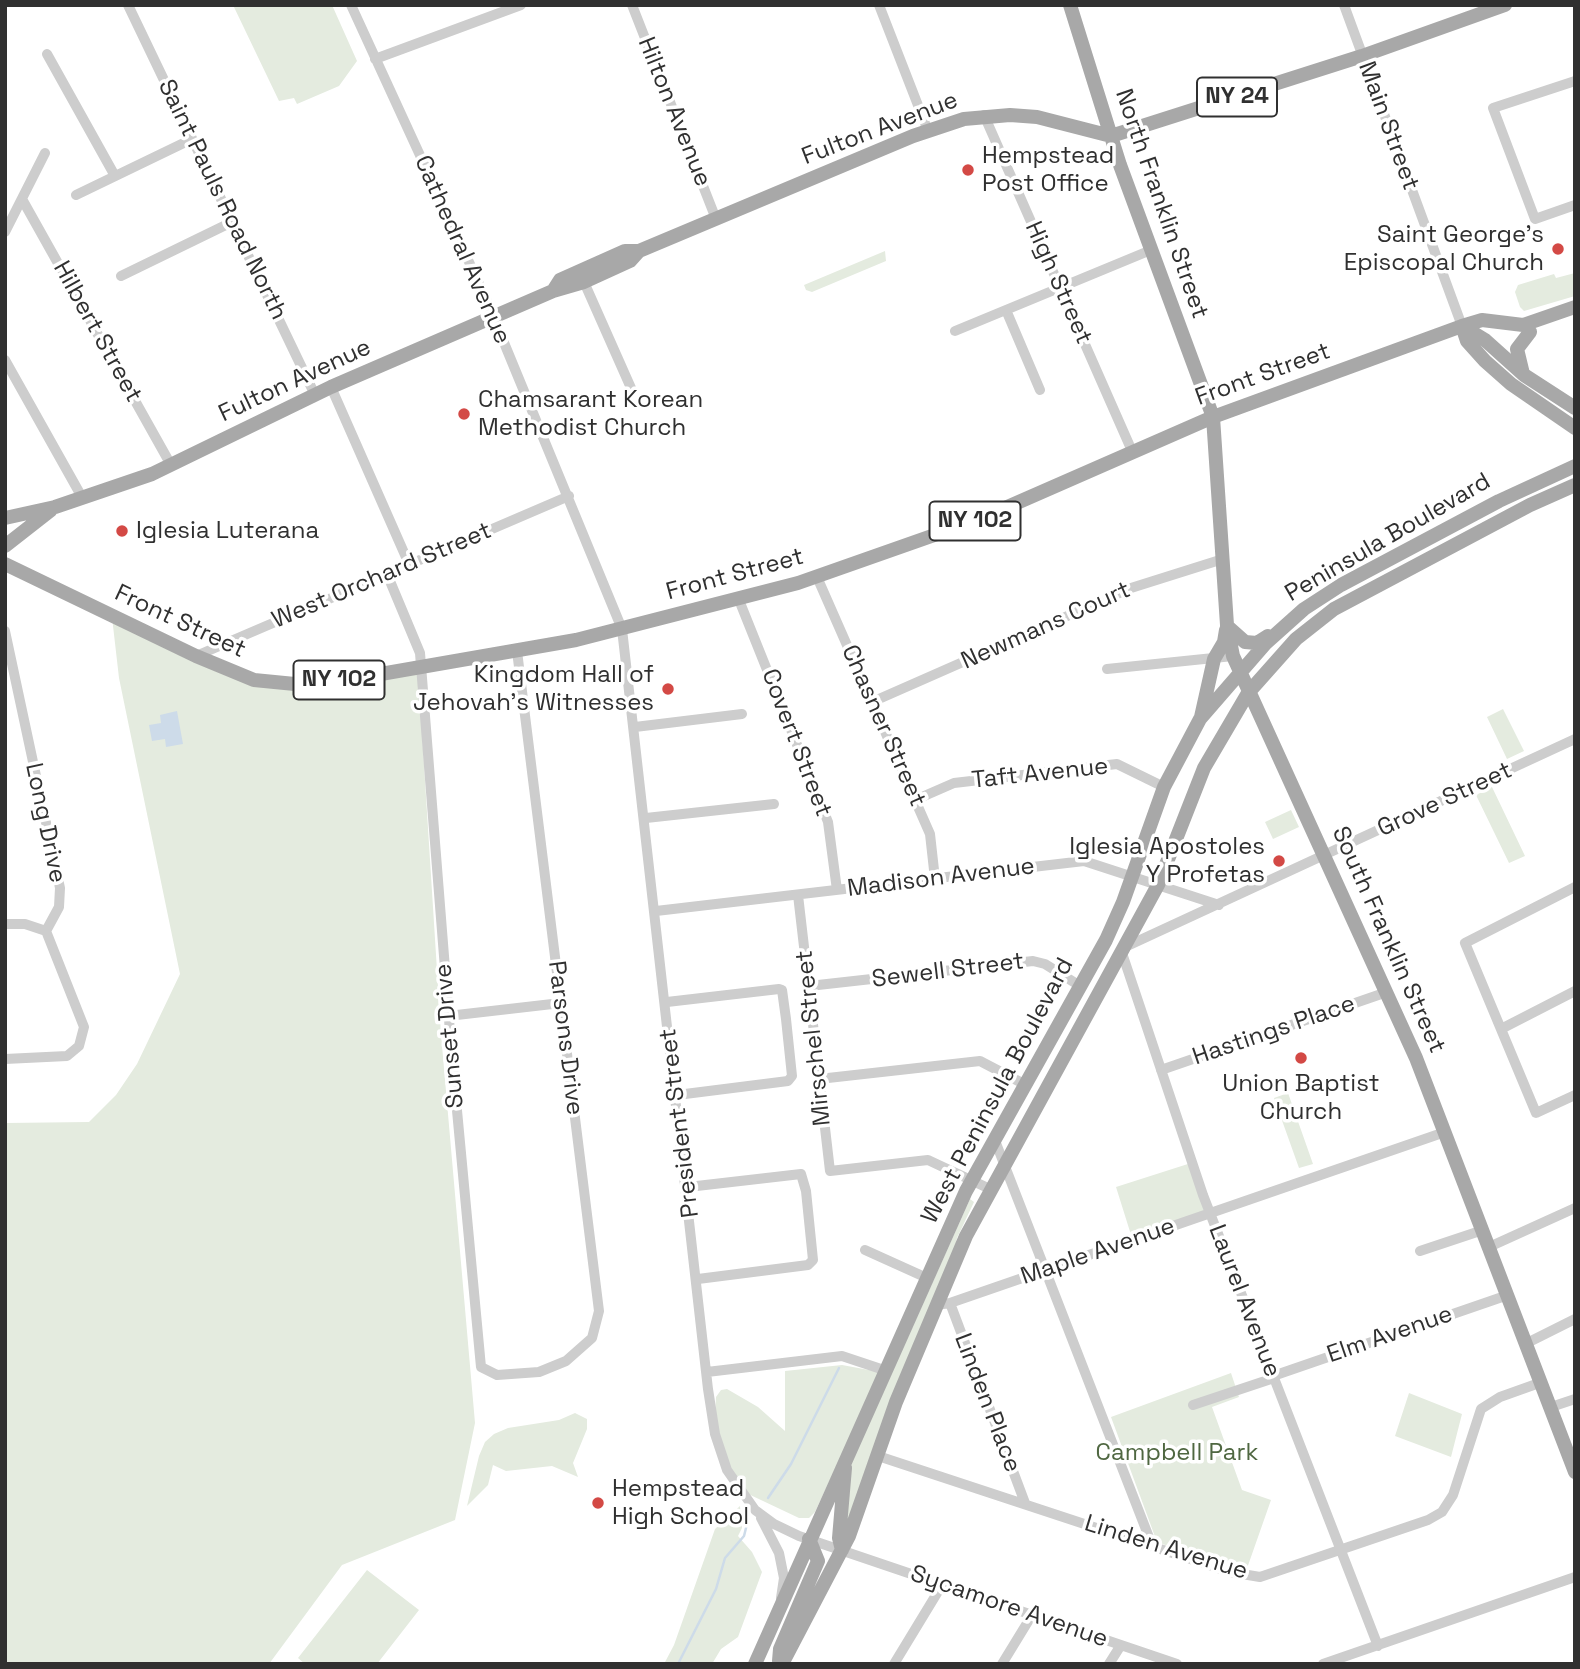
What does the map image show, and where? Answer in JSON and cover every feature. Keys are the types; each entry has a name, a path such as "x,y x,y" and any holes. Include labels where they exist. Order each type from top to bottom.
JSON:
{"main road":[{"name":"North Franklin Street","path":"1070,5 1111,136 1213,417"},
{"name":"NY 24","path":"1111,136 1362,56 1506,5"},
{"name":"Fulton Avenue","path":"552,291 560,280 625,251 639,251 928,131 984,116 1037,117 1111,136"},
{"name":"Fulton Avenue","path":"5,518 83,499 171,465 331,387 552,291 584,282 630,261 639,251"},
{"name":"Front Street","path":"5,564 231,672 278,684 305,685 420,667 622,629 739,600 817,577 980,519 1213,417 1462,326 1482,320 1523,325 1575,307"},
{"name":"Front Street","path":"1462,326 1490,331 1530,332 1575,317"},
{"path":"1462,326 1485,340 1524,375 1575,408"},
{"path":"1462,326 1467,341 1485,361 1511,384 1575,428"},
{"path":"1524,375 1518,361 1517,349 1530,332"},
{"name":"South Franklin Street","path":"1213,417 1227,625 1233,656 1387,992 1445,1132 1575,1472"},
{"name":"Peninsula Boulevard","path":"1239,673 1286,623 1341,585 1504,498 1575,466"},
{"name":"Peninsula Boulevard","path":"1248,693 1286,649 1334,609 1530,505 1575,485"},
{"path":"5,546 55,507"},
{"path":"1227,625 1241,640 1257,643 1286,623"},
{"path":"1200,719 1214,659 1224,642 1227,625"},
{"name":"West Peninsula Boulevard","path":"809,1539 972,1179 1115,921 1164,787 1200,719 1239,673"},
{"name":"West Peninsula Boulevard","path":"842,1550 878,1456 990,1189 1158,885 1204,768 1248,693"},
{"path":"780,1664 842,1550 839,1538 845,1462"},
{"path":"780,1664 780,1649 818,1561 809,1539"},
{"path":"755,1664 809,1539"}],"street":[{"name":"Saint Pauls Road North","path":"128,5 315,395"},
{"name":"Cathedral Avenue","path":"351,5 493,316 622,629"},
{"path":"375,59 521,5"},
{"name":"Hilton Avenue","path":"632,5 716,219"},
{"path":"879,5 928,131"},
{"name":"Main Street","path":"1344,5 1462,326"},
{"path":"47,54 115,176"},
{"path":"1575,82 1493,108 1535,219 1575,205"},
{"name":"High Street","path":"984,116 1132,451"},
{"path":"76,195 192,139"},
{"path":"5,232 46,153"},
{"name":"Hilbert Street","path":"22,199 171,465"},
{"path":"121,276 232,222"},
{"path":"955,331 1151,250"},
{"path":"584,282 631,388"},
{"path":"1006,310 1040,390"},
{"path":"5,360 83,499"},
{"path":"331,387 409,564"},
{"name":"West Orchard Street","path":"196,656 569,496"},
{"name":"Newmans Court","path":"872,702 1131,588 1223,559"},
{"name":"Sunset Drive","path":"387,574 420,653 448,1016 481,1367 497,1375 517,1374"},
{"name":"Chasner Street","path":"817,577 930,834 935,879"},
{"name":"Covert Street","path":"739,600 828,822 837,890"},
{"name":"President Street","path":"622,629 646,818 707,1372 719,1451 726,1470 755,1510 774,1524 842,1550"},
{"name":"Long Drive","path":"5,631 60,888 59,907 46,931"},
{"name":"Parsons Drive","path":"517,650 598,1321 592,1338 566,1361 539,1372 517,1374"},
{"path":"1107,669 1233,656"},
{"path":"635,727 742,714"},
{"name":"Grove Street","path":"1123,950 1575,739"},
{"name":"Taft Avenue","path":"915,800 954,783 1117,764 1164,787"},
{"path":"646,818 774,804"},
{"name":"Madison Avenue","path":"656,911 1084,861 1219,905"},
{"path":"1575,887 1465,943 1536,1113 1575,1095"},
{"name":"Mirschel Street","path":"798,895 830,1171 928,1160 972,1179"},
{"path":"5,924 25,924 46,931 81,1018 84,1034 79,1046 67,1056 5,1059"},
{"name":"Laurel Avenue","path":"1123,950 1210,1214 1378,1646"},
{"name":"Sewell Street","path":"809,986 1033,961 1045,964 1080,986"},
{"path":"667,1002 782,990 791,1066 792,1076 780,1083 677,1095"},
{"path":"1501,1029 1575,991"},
{"name":"Hastings Place","path":"1161,1070 1387,992"},
{"path":"448,1016 561,1003"},
{"path":"819,1079 980,1060 1024,1084"},
{"name":"Maple Avenue","path":"943,1304 1445,1132"},
{"path":"994,1138 1152,1545"},
{"path":"688,1187 801,1174 806,1191 813,1260 802,1267 698,1279"},
{"path":"972,1179 990,1189"},
{"path":"1489,1247 1575,1208"},
{"path":"1420,1251 1483,1230"},
{"path":"865,1251 927,1279"},
{"name":"Elm Avenue","path":"1193,1405 1508,1295"},
{"name":"Linden Place","path":"943,1304 1025,1503"},
{"path":"1527,1343 1575,1319"},
{"path":"707,1372 842,1356 884,1370"},
{"name":"Linden Avenue","path":"878,1456 1251,1577 1270,1575 1428,1520 1442,1511 1453,1495 1480,1409 1500,1397 1542,1382"},
{"path":"1551,1408 1575,1399"},
{"path":"755,1510 772,1534 779,1553 784,1578 780,1607"},
{"name":"Sycamore Avenue","path":"842,1550 1177,1664"},
{"path":"1323,1664 1575,1577"},
{"path":"894,1664 942,1585"},
{"path":"1002,1664 1032,1615"},
{"path":"1109,1664 1121,1645"}],"green space":[{"path":"233,5 332,5 357,61 339,86 297,104 294,98 279,101"},
{"path":"885,251 886,261 812,292 806,290 804,285"},
{"path":"1575,273 1575,296 1524,311 1520,307 1515,292 1518,285 1554,274 1556,278"},
{"path":"112,617 275,685 418,670 441,1034 475,1423 455,1520 342,1565 269,1664 5,1664 5,1123 89,1122 116,1095 137,1064 180,974 119,678"},
{"path":"1503,709 1524,751 1507,759 1487,717"},
{"path":"1492,787 1525,856 1509,863 1476,795"},
{"path":"1291,810 1299,827 1273,839 1265,822"},
{"path":"1288,1093 1313,1164 1299,1168 1274,1098"},
{"path":"1191,1163 1208,1213 1132,1238 1116,1187"},
{"path":"970,1199 974,1202 957,1238 954,1255 845,1530 851,1464"},
{"path":"842,1365 880,1372 815,1512 809,1518 799,1518 744,1492 724,1457 715,1417 716,1397 721,1390 727,1389 758,1407 785,1431 785,1371"},
{"name":"Campbell Park","path":"1231,1373 1239,1397 1212,1407 1242,1490 1271,1500 1245,1574 1157,1542 1111,1417"},
{"path":"1409,1393 1462,1414 1451,1457 1395,1436"},
{"path":"575,1413 587,1419 587,1429 573,1463 578,1477 552,1466 506,1471 493,1465 488,1485 467,1506 479,1456 485,1442 494,1434 508,1428 559,1420"},
{"path":"740,1506 742,1528 738,1536 752,1552 762,1572 738,1637 721,1649 712,1664 664,1664 674,1645 715,1529"},
{"path":"367,1570 419,1610 377,1664 305,1664 298,1658"}],"water":[{"path":"177,711 183,744 166,747 165,739 152,741 149,725 161,723 160,715"}],"waterway":[{"path":"768,1498 791,1464 839,1368"},
{"path":"678,1664 716,1589 725,1558 744,1536 747,1524"}],"place":[{"name":"Hempstead Post Office","path":"968,170"},
{"name":"Saint George's Episcopal Church","path":"1558,249"},
{"name":"Chamsarant Korean Methodist Church","path":"464,414"},
{"name":"Iglesia Luterana","path":"122,531"},
{"name":"Kingdom Hall of Jehovah’s Witnesses","path":"668,689"},
{"name":"Iglesia Apostoles Y Profetas","path":"1279,861"},
{"name":"Union Baptist Church","path":"1301,1058"},
{"name":"Hempstead High School","path":"598,1503"}]}
